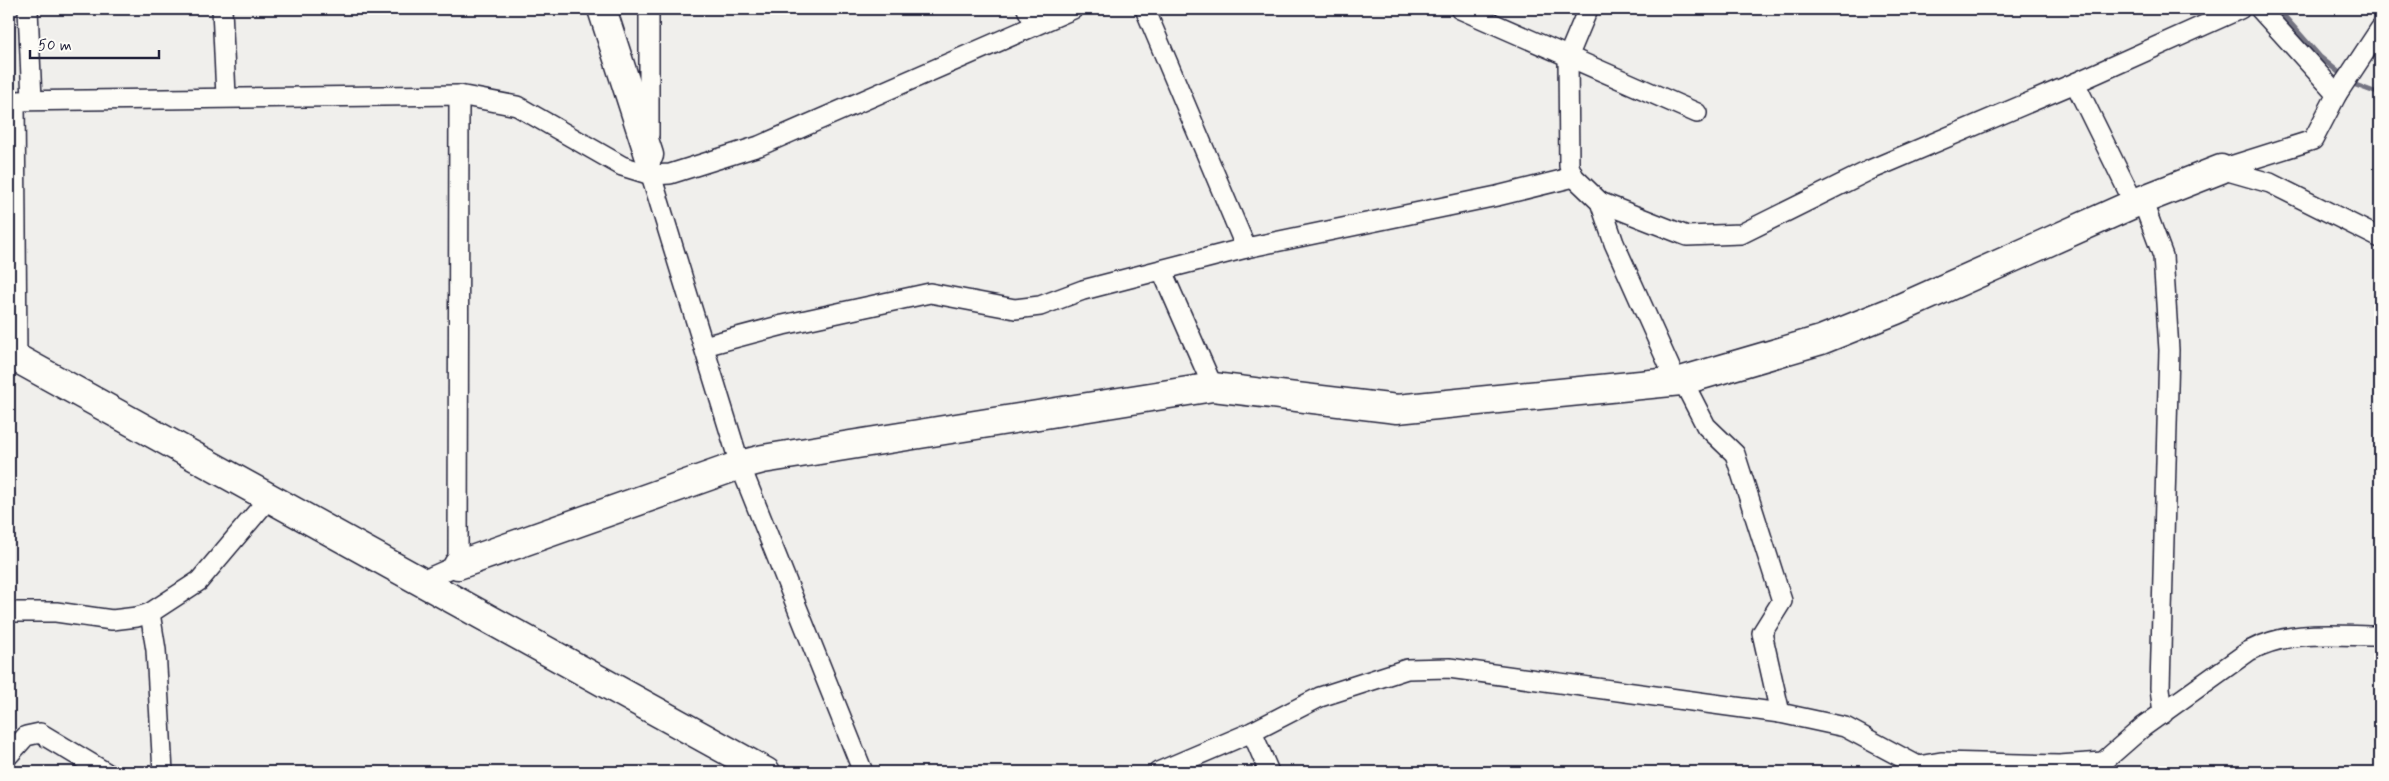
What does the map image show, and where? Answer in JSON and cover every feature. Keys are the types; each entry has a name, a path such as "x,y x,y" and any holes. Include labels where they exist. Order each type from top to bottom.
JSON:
{"street":[{"path":"28,9 19,101 13,357 756,770"},
{"path":"222,9 226,96"},
{"path":"602,9 740,464 863,772"},
{"path":"649,9 650,165"},
{"path":"19,101 226,96 459,95 517,106 622,166 650,165 670,174 759,146 1031,17 1072,9"},
{"path":"1145,9 1246,248"},
{"path":"1460,9 1697,113"},
{"path":"1588,9 1568,57 1569,166 1574,177 1600,202 1687,236 1741,234 1870,170 2075,83 2240,9"},
{"path":"2260,9 2339,91"},
{"path":"424,584 433,576 458,565 740,464 763,459 1213,387 1397,409 1681,381 1821,340 1896,310 2138,201 2221,169 2313,140 2339,91 2380,29"},
{"path":"2075,83 2138,201 2162,256 2169,350 2160,688 2163,714"},
{"path":"458,565 459,95"},
{"path":"2221,169 2270,183 2380,238"},
{"path":"704,346 792,323 930,293 1015,309 1026,309 1083,290 1246,248 1488,198 1574,177"},
{"path":"1600,202 1614,243 1672,372 1688,389 1706,426 1735,454 1782,601 1762,633 1780,713"},
{"path":"1162,271 1213,387"},
{"path":"9,612 56,612 112,620 137,617 150,613 199,581 269,498"},
{"path":"150,613 156,650 164,772"},
{"path":"1158,772 1252,732 1320,697 1407,668 1448,668 1780,713 1845,727 1923,769 1941,762 2059,765 2103,762 2143,727 2249,651 2267,641 2293,636 2380,636"},
{"path":"1252,732 1269,772"},
{"path":"9,756 26,736 40,733 105,772"}],"waterway":[{"path":"2278,9 2320,57 2353,84 2380,94"}]}
